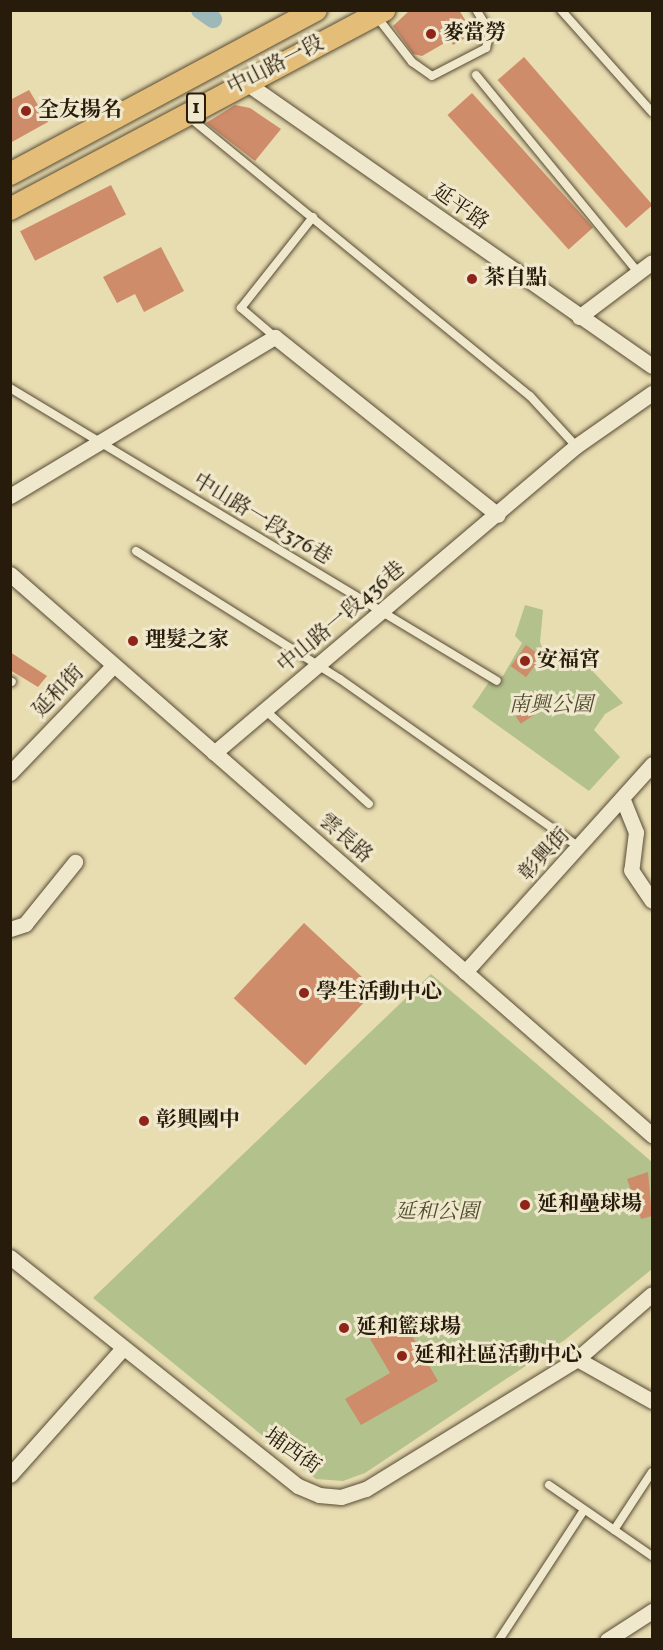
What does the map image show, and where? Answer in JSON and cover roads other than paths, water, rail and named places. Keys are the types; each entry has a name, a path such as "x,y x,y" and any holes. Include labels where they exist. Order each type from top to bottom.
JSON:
{"main road":[{"name":"中山路一段","path":"10,174 316,10"},
{"name":"中山路一段","path":"10,209 377,12"}],"street":[{"name":"延平路","path":"245,82 652,366"},
{"path":"579,317 637,271 652,262"},
{"path":"10,496 101,444 275,337 498,515"},
{"name":"中山路一段436巷","path":"214,753 498,515 576,446 652,393"},
{"name":"雲長路","path":"10,574 652,1135"},
{"name":"延和街","path":"10,773 113,666"},
{"name":"彰興街","path":"465,972 581,848 652,764"},
{"path":"622,800 636,832 631,870 652,901"},
{"path":"10,929 25,924 75,862"},
{"name":"埔西街","path":"10,1257 298,1486 319,1495 341,1497 366,1489 577,1359 652,1294"},
{"path":"10,1475 123,1348"},
{"path":"577,1359 652,1401"},
{"path":"607,1640 652,1611"}],"lane":[{"path":"377,12 412,62 432,76 486,48 490,32 476,10"},
{"path":"561,10 652,112"},
{"path":"476,75 637,271"},
{"path":"185,114 530,396 576,446"},
{"path":"275,337 242,308 313,217"},
{"name":"中山路一段376巷","path":"10,388 497,681"},
{"path":"135,550 316,667 581,848"},
{"path":"265,710 369,804"},
{"path":"614,1530 652,1472"},
{"path":"549,1485 652,1556"},
{"path":"499,1640 584,1510"}],"waterway":[{"path":"200,10 213,19"}],"place":[{"name":"麥當勞","path":"431,34"},
{"name":"全友揚名","path":"26,111"},
{"name":"茶自點","path":"472,279"},
{"name":"理髮之家","path":"133,641"},
{"name":"安福宮","path":"525,661"},
{"name":"學生活動中心","path":"304,993"},
{"name":"彰興國中","path":"144,1121"},
{"name":"延和壘球場","path":"525,1205"},
{"name":"延和籃球場","path":"344,1328"},
{"name":"延和社區活動中心","path":"402,1356"}],"park label":[{"name":"南興公園","path":"551,706"},
{"name":"延和公園","path":"437,1213"}]}
